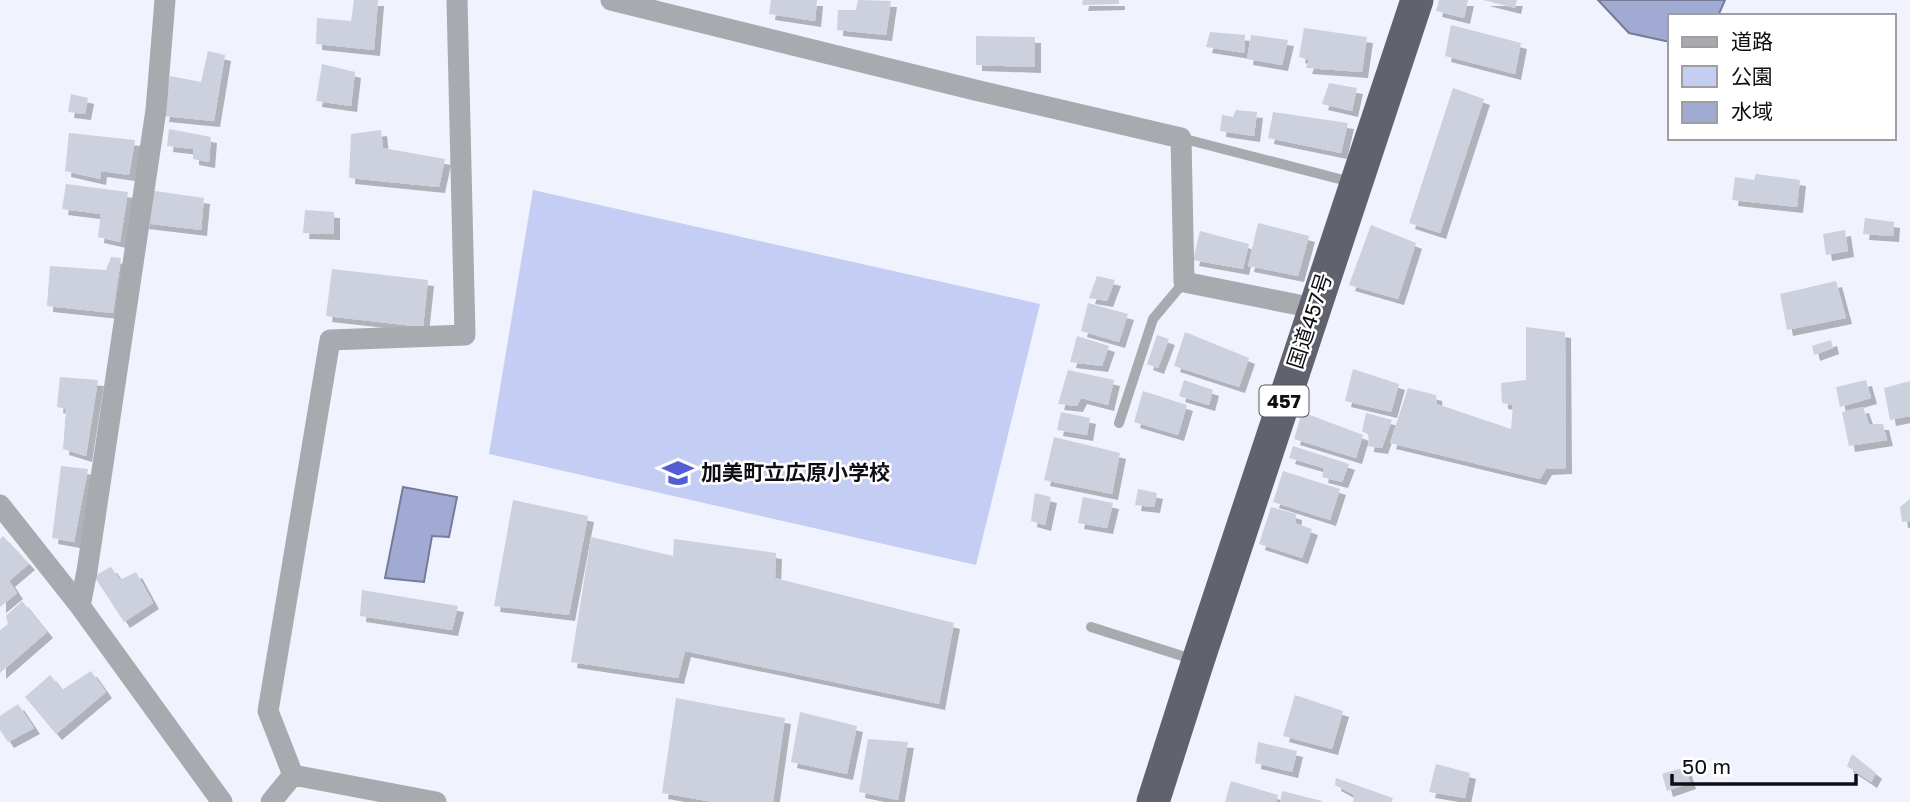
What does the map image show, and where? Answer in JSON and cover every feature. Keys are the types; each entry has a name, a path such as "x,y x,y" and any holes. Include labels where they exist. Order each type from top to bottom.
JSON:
{"highway":[{"name":"国道457号","path":"1153,802 1417,0"}],"street":[{"path":"80,606 156,110 165,0"},
{"path":"293,775 268,711 330,340 465,335 457,0"},
{"path":"611,0 1181,138 1184,282 1314,308"},
{"path":"0,505 80,606 222,802"},
{"path":"271,802 293,775"},
{"path":"293,775 436,802"}],"lane":[{"path":"1181,138 1356,183"},
{"path":"1119,423 1153,319 1184,282"},
{"path":"1091,627 1198,661"}],"green space":[{"path":"533,190 1040,304 976,565 489,454"}],"water":[{"path":"1598,0 1725,0 1719,14 1668,14 1668,42 1629,33"},
{"path":"403,487 457,497 449,537 432,536 424,582 385,578"}],"building":[{"path":"354,0 378,0 374,50 316,44 317,18 351,21"},
{"path":"771,0 817,0 815,21 769,14"},
{"path":"858,0 891,1 886,35 837,30 838,10 856,10"},
{"path":"1083,0 1119,0 1119,4 1082,5"},
{"path":"1439,0 1468,0 1464,18 1436,11"},
{"path":"1483,0 1517,0 1515,8"},
{"path":"1451,25 1521,43 1515,74 1445,56"},
{"path":"1304,28 1367,37 1362,72 1306,68 1309,60 1299,57"},
{"path":"1210,32 1245,35 1244,53 1206,47"},
{"path":"1251,35 1288,40 1282,65 1247,59"},
{"path":"976,36 1035,37 1035,67 976,65"},
{"path":"208,51 225,55 214,121 163,116 170,76 201,82"},
{"path":"322,64 355,72 351,106 316,101"},
{"path":"1329,83 1357,88 1352,111 1322,104"},
{"path":"1453,88 1484,99 1440,233 1409,223"},
{"path":"71,94 88,98 85,114 68,112"},
{"path":"1236,110 1257,112 1254,136 1220,131 1222,115 1233,117"},
{"path":"1273,112 1348,123 1341,153 1268,138"},
{"path":"169,129 211,137 209,162 193,159 193,149 167,146"},
{"path":"381,130 383,148 445,159 439,187 349,178 351,134"},
{"path":"69,133 135,140 129,175 101,171 100,179 65,171"},
{"path":"1756,174 1800,180 1797,207 1732,200 1735,177 1754,180"},
{"path":"66,184 128,192 120,242 98,237 101,214 62,209"},
{"path":"148,190 204,198 201,230 143,223"},
{"path":"305,210 334,212 334,234 303,233"},
{"path":"1865,218 1894,222 1893,236 1863,234"},
{"path":"1258,223 1309,236 1298,276 1248,266"},
{"path":"1371,225 1416,243 1398,299 1349,285"},
{"path":"1845,230 1848,251 1826,255 1823,234"},
{"path":"1200,231 1249,244 1243,269 1193,260"},
{"path":"111,257 121,258 113,313 47,306 50,266 106,270"},
{"path":"332,269 428,280 423,327 326,316"},
{"path":"1097,276 1115,280 1107,301 1089,298"},
{"path":"1836,281 1846,318 1787,330 1780,294"},
{"path":"1088,303 1128,314 1119,342 1081,331"},
{"path":"1526,327 1565,332 1566,468 1546,469 1540,479 1390,443 1408,388 1436,395 1437,404 1511,429 1513,405 1502,403 1501,383 1526,380"},
{"path":"1185,332 1249,358 1239,387 1174,366"},
{"path":"1157,335 1169,339 1158,368 1147,364"},
{"path":"1077,336 1109,346 1102,366 1070,362"},
{"path":"1831,340 1833,348 1814,355 1812,346"},
{"path":"1353,369 1399,384 1391,412 1345,401"},
{"path":"1068,370 1114,380 1108,405 1081,398 1077,406 1058,404"},
{"path":"60,377 98,380 86,456 63,449 66,409 57,407"},
{"path":"1184,380 1213,390 1209,405 1179,396"},
{"path":"1866,380 1871,398 1840,407 1836,387"},
{"path":"1910,381 1910,416 1890,420 1884,388"},
{"path":"1143,391 1187,405 1178,435 1134,422"},
{"path":"1863,407 1869,424 1883,424 1887,440 1849,446 1842,412"},
{"path":"1061,412 1090,418 1087,435 1057,430"},
{"path":"1302,412 1363,435 1356,458 1294,439"},
{"path":"1366,413 1392,420 1382,448 1368,446 1369,435 1362,431"},
{"path":"1054,437 1120,453 1112,494 1044,480"},
{"path":"1293,446 1349,464 1342,482 1322,477 1324,468 1289,458"},
{"path":"61,466 88,469 74,542 52,538"},
{"path":"1283,471 1340,489 1330,520 1273,502"},
{"path":"1138,489 1157,493 1154,507 1135,505"},
{"path":"1035,493 1051,497 1045,525 1031,521"},
{"path":"1083,497 1113,503 1107,528 1078,523"},
{"path":"1910,499 1910,521 1902,522 1900,507"},
{"path":"513,500 588,516 569,615 494,606"},
{"path":"1271,507 1296,514 1295,523 1312,529 1302,558 1259,544"},
{"path":"3,536 29,564 9,581 17,593 0,607 0,539"},
{"path":"591,537 673,556 674,539 776,553 775,578 954,623 939,704 685,651 678,678 571,662"},
{"path":"111,567 120,580 136,572 153,603 124,622 94,576"},
{"path":"362,590 458,606 452,630 360,616"},
{"path":"22,601 47,632 0,673 0,630 8,624 6,616"},
{"path":"91,671 106,692 56,734 25,697 50,675 62,690"},
{"path":"1295,695 1343,711 1332,749 1283,736"},
{"path":"676,698 785,718 773,802 713,802 662,793"},
{"path":"18,704 34,728 8,742 0,730 0,716"},
{"path":"800,712 857,726 847,774 791,762"},
{"path":"868,739 908,742 898,800 859,792"},
{"path":"1258,742 1297,751 1292,772 1255,763"},
{"path":"1852,754 1876,773 1871,782 1847,766"},
{"path":"1436,764 1470,773 1465,798 1429,792"},
{"path":"1685,767 1690,783 1667,791 1662,774"},
{"path":"1336,778 1393,798 1391,802 1353,802 1354,795 1335,785"},
{"path":"1231,781 1278,795 1276,802 1225,802"},
{"path":"1282,791 1322,801 1322,802 1280,802"}],"place":[{"name":"加美町立広原小学校","path":"678,473"}]}
